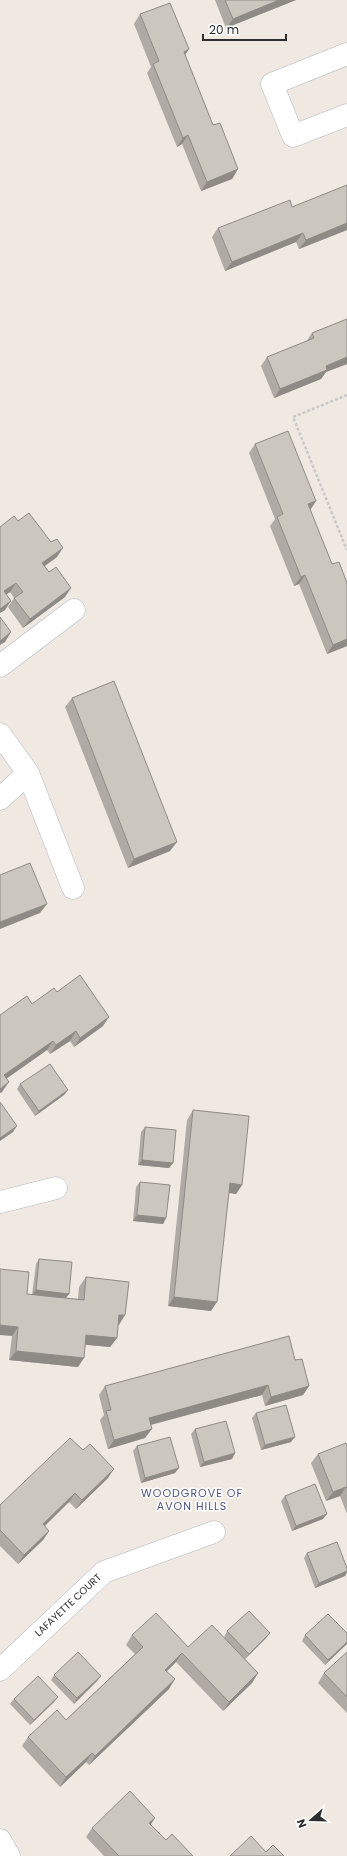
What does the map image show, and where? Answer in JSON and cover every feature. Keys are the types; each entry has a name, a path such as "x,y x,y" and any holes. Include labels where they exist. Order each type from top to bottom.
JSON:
{"street":[{"path":"347,54 272,84 293,136 347,115"},
{"path":"0,666 74,610"},
{"path":"0,734 28,773 73,888"},
{"path":"0,799 28,773"},
{"path":"0,1202 56,1188"},
{"name":"LAFAYETTE COURT","path":"0,1670 104,1572 214,1532"},
{"path":"0,1840 9,1856"}],"path":[{"path":"347,395 293,417 347,550"}],"building":[{"path":"225,0 279,0 233,19"},
{"path":"170,3 189,49 184,52 213,125 220,123 238,169 207,182 188,135 183,138 153,64 159,61 140,14"},
{"path":"347,185 347,223 306,240 303,233 232,262 218,228 290,200 292,207"},
{"path":"347,319 347,357 326,366 327,370 280,389 267,357 314,338 312,333"},
{"path":"288,431 316,501 308,504 332,564 339,562 347,583 347,639 333,645 305,575 301,577 277,517 283,514 255,444"},
{"path":"29,513 51,542 57,539 63,548 42,563 49,572 56,567 71,588 30,619 14,598 23,592 16,583 4,591 11,601 0,609 0,527 14,516 18,521"},
{"path":"0,617 11,632 0,641"},
{"path":"114,681 177,842 134,859 72,698"},
{"path":"30,863 47,904 0,922 0,875"},
{"path":"80,975 109,1017 80,1038 76,1031 56,1045 53,1041 4,1075 9,1082 0,1089 0,1015 27,996 32,1004 54,988 57,992"},
{"path":"50,1064 68,1090 39,1111 20,1084"},
{"path":"0,1102 17,1126 0,1138"},
{"path":"193,1110 249,1116 242,1185 230,1183 217,1302 174,1297"},
{"path":"145,1127 176,1130 173,1163 142,1160"},
{"path":"140,1182 170,1185 166,1218 137,1215"},
{"path":"39,1259 72,1262 69,1294 36,1290"},
{"path":"0,1269 29,1272 27,1294 84,1300 86,1277 129,1282 125,1315 119,1315 117,1338 86,1335 84,1358 16,1351 18,1327 0,1325"},
{"path":"289,1336 295,1360 302,1359 309,1386 271,1397 268,1385 149,1418 152,1429 114,1440 106,1411 111,1410 105,1386"},
{"path":"286,1405 295,1437 265,1445 256,1413"},
{"path":"226,1421 235,1453 204,1462 195,1429"},
{"path":"170,1437 179,1468 145,1478 137,1446"},
{"path":"70,1438 83,1450 90,1444 114,1469 82,1500 75,1493 43,1524 49,1531 24,1555 0,1530 0,1505"},
{"path":"346,1443 347,1488 346,1487 333,1492 318,1454"},
{"path":"315,1484 327,1514 296,1526 285,1496"},
{"path":"337,1542 347,1571 319,1583 307,1553"},
{"path":"249,1611 270,1633 249,1654 227,1631"},
{"path":"156,1613 188,1647 212,1625 258,1673 229,1702 182,1653 165,1670 175,1679 95,1756 92,1753 66,1777 28,1737 57,1710 66,1720 143,1647 132,1635"},
{"path":"328,1614 347,1633 347,1642 328,1660 305,1635"},
{"path":"78,1652 101,1676 77,1698 54,1675"},
{"path":"347,1652 347,1697 324,1673"},
{"path":"38,1676 58,1697 34,1720 14,1699"},
{"path":"130,1791 155,1818 149,1823 166,1840 172,1834 193,1856 119,1856 92,1828"},
{"path":"251,1836 266,1852 273,1845 284,1856 230,1856"}],"district":[{"name":"WOODGROVE OF AVON HILLS","path":"192,1499"}]}
